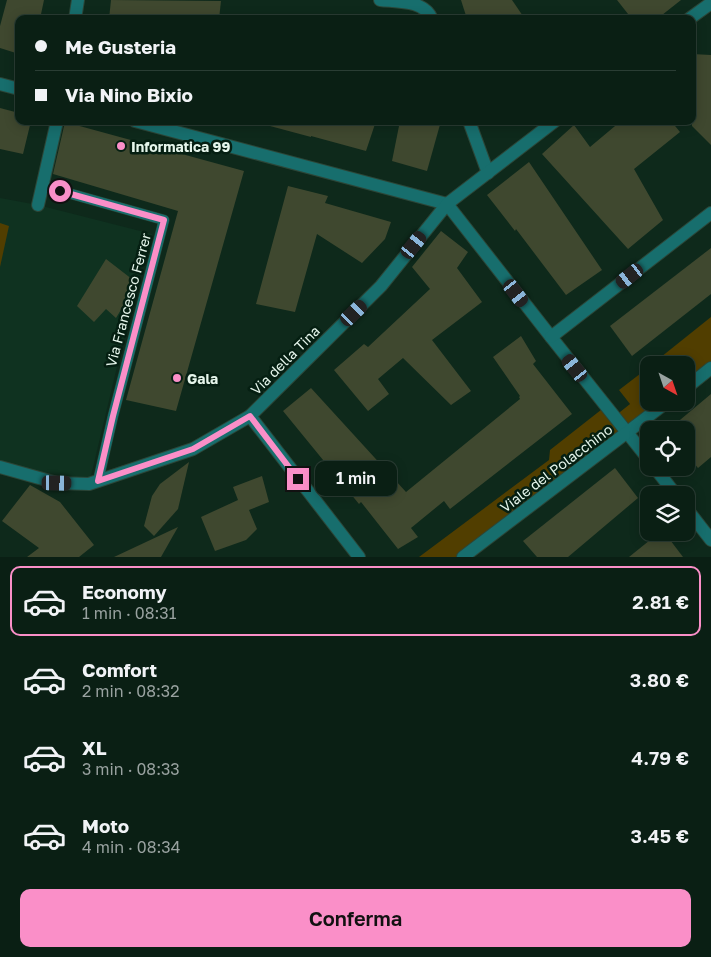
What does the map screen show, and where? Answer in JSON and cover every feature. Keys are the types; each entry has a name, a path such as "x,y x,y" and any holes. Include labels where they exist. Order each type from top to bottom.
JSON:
{"street":[{"path":"76,15 78,0"},
{"path":"380,0 419,4 430,15"},
{"path":"694,15 711,2"},
{"path":"0,84 15,88"},
{"path":"38,205 56,125"},
{"path":"150,125 447,204 550,337 640,448"},
{"path":"470,125 488,173"},
{"name":"Via della Tina","path":"0,466 57,483 89,484 193,449 250,416 381,286 447,204 550,125"},
{"path":"550,337 711,213"},
{"path":"695,381 711,368"},
{"name":"Viale del Polacchino","path":"463,557 656,411"},
{"path":"250,416 359,557"},
{"path":"661,476 669,486"},
{"path":"695,520 711,540"}],"lane":[{"name":"Via Francesco Ferrer","path":"42,186 164,220 98,481"}],"shaded area":[{"path":"0,198 38,205 152,234 137,283 89,484 0,467"},
{"path":"0,223 9,226 0,267"},
{"path":"711,317 711,367 695,380 695,356 662,356"},
{"path":"640,374 640,411 656,411 643,421 640,421 640,423 463,557 419,557 549,460 550,450 606,406 615,416 630,404 619,390"}],"building":[{"path":"7,0 44,0 41,15 15,15 15,53 0,48 0,26"},
{"path":"111,0 221,1 219,15 109,15"},
{"path":"461,0 512,0 522,15 466,15"},
{"path":"617,0 681,0 662,15 629,15"},
{"path":"696,54 711,55 711,145 692,126 696,125"},
{"path":"0,108 15,112 15,125 30,125 23,154 0,149"},
{"path":"64,125 76,125 244,171 176,411 126,400 178,211 53,174"},
{"path":"270,125 375,125 366,151"},
{"path":"399,125 440,125 427,171 392,161"},
{"path":"574,125 590,147 616,125 674,125 680,132 634,169 663,220 628,249 542,154"},
{"path":"529,162 602,270 566,295 516,229 515,231 487,195"},
{"path":"288,186 328,196 325,203 391,222 385,239 362,263 317,234 295,312 256,304"},
{"path":"441,231 468,252 457,268 482,302 432,340 471,391 451,405 403,358 378,379 389,394 368,411 334,370 364,344 368,347 430,289 412,267"},
{"path":"711,248 711,294 632,356 610,326"},
{"path":"106,259 137,283 116,318 106,309 94,322 77,306"},
{"path":"521,336 536,361 533,364 572,414 450,509 444,501 411,528 418,537 398,549 361,502 359,504 283,411 311,388 406,492 520,399 520,396 493,357"},
{"path":"711,394 711,457 698,468 695,464 695,421 679,421 691,411 695,411 695,407"},
{"path":"189,462 178,509 154,536 144,526 152,496 160,484"},
{"path":"615,468 638,498 568,557 537,557 523,541"},
{"path":"262,476 269,502 249,510 257,529 246,540 215,551 201,517 238,500 233,487"},
{"path":"30,485 60,502 94,545 79,557 27,557 39,548 2,521"},
{"path":"178,527 161,557 114,557"},
{"path":"649,541 671,541 683,557 629,557"}],"place":[{"name":"Informatica 99","path":"121,146"},
{"name":"Gala","path":"177,378"}],"route":[{"path":"60,191 164,220 98,481 193,449 250,416 298,479"}]}
